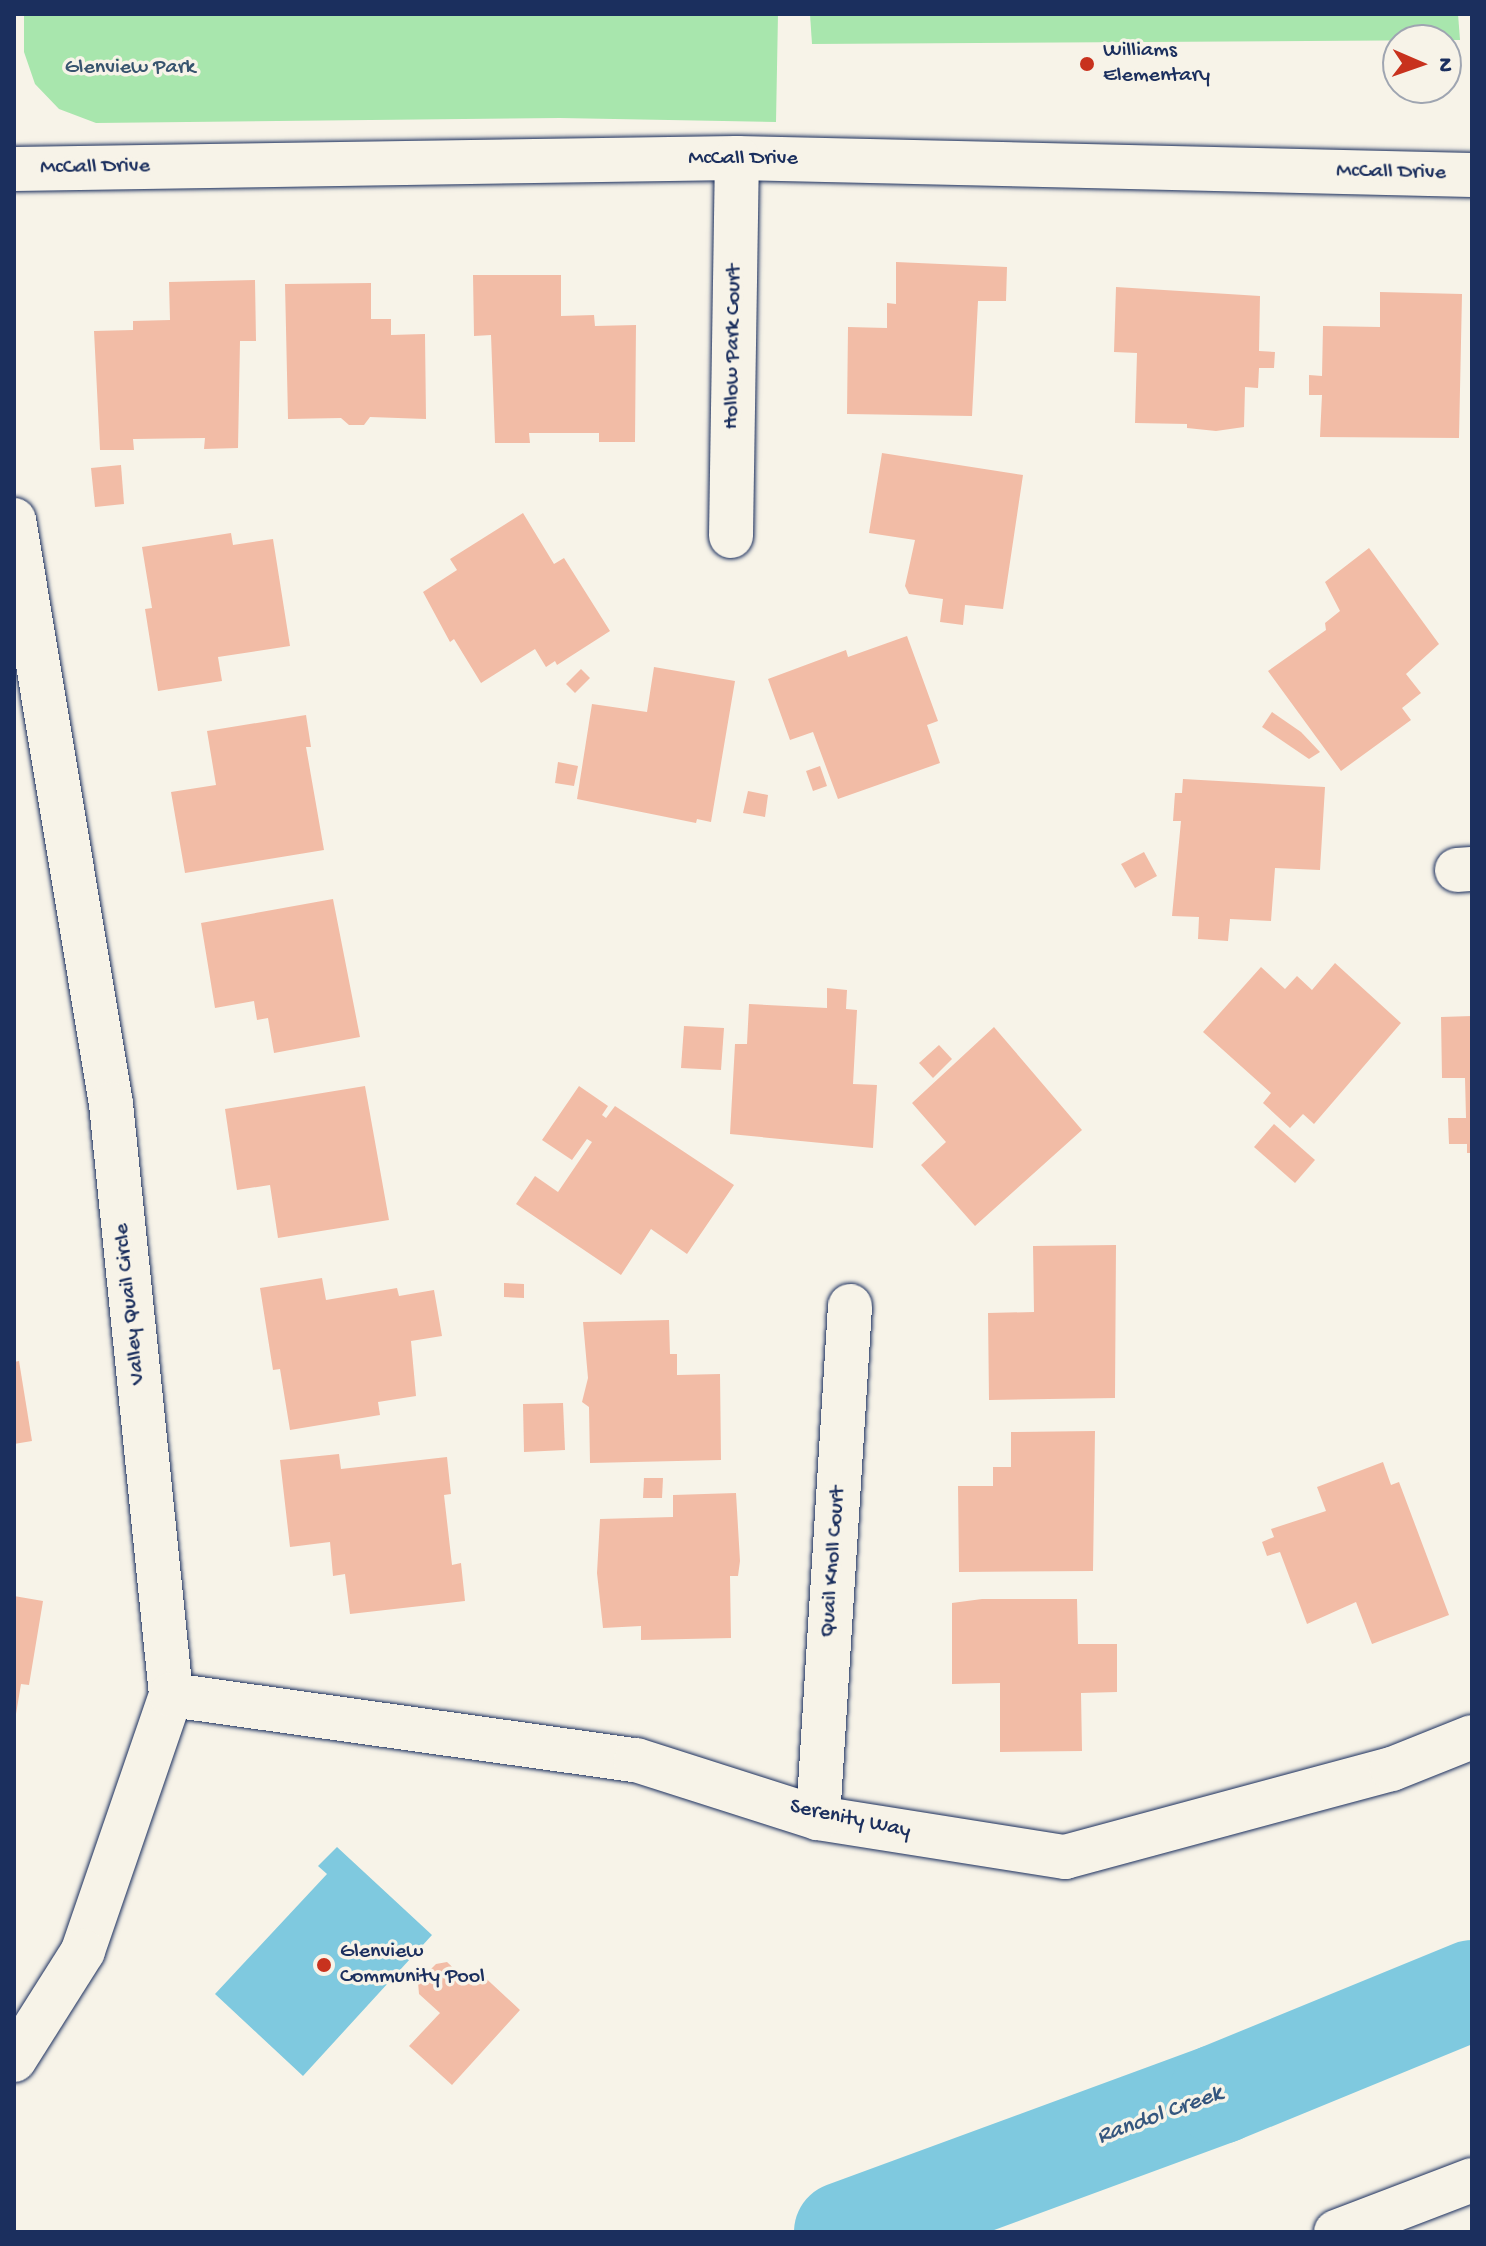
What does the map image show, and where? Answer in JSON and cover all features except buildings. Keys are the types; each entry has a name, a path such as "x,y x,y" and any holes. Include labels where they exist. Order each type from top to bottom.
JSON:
{"street":[{"name":"McCall Drive","path":"14,169 737,158 1472,175"},
{"name":"Hollow Park Court","path":"731,536 737,158"},
{"name":"Valley Quail Circle","path":"14,520 25,661 111,1104 171,1695 83,1951 14,2060"},
{"name":"Quail Knoll Court","path":"818,1818 850,1306"},
{"name":"Serenity Way","path":"171,1695 636,1760 818,1818 1065,1857 1392,1769 1472,1737"},
{"path":"1336,2232 1472,2180"}],"green space":[{"name":"Glenview Park","path":"24,14 778,14 776,122 560,118 96,123 59,109 35,84 24,52"},
{"path":"810,14 1458,14 1459,24 1382,24 1382,40 812,44"}],"water":[{"name":"Glenview Community Pool","path":"337,1847 432,1935 303,2076 215,1994 327,1874 318,1866"}],"waterway":[{"name":"Randol Creek","path":"844,2232 1219,2094 1472,1990"}],"place":[{"name":"Williams Elementary","path":"1087,64"},
{"name":"Glenview Community Pool","path":"324,1965"}]}
